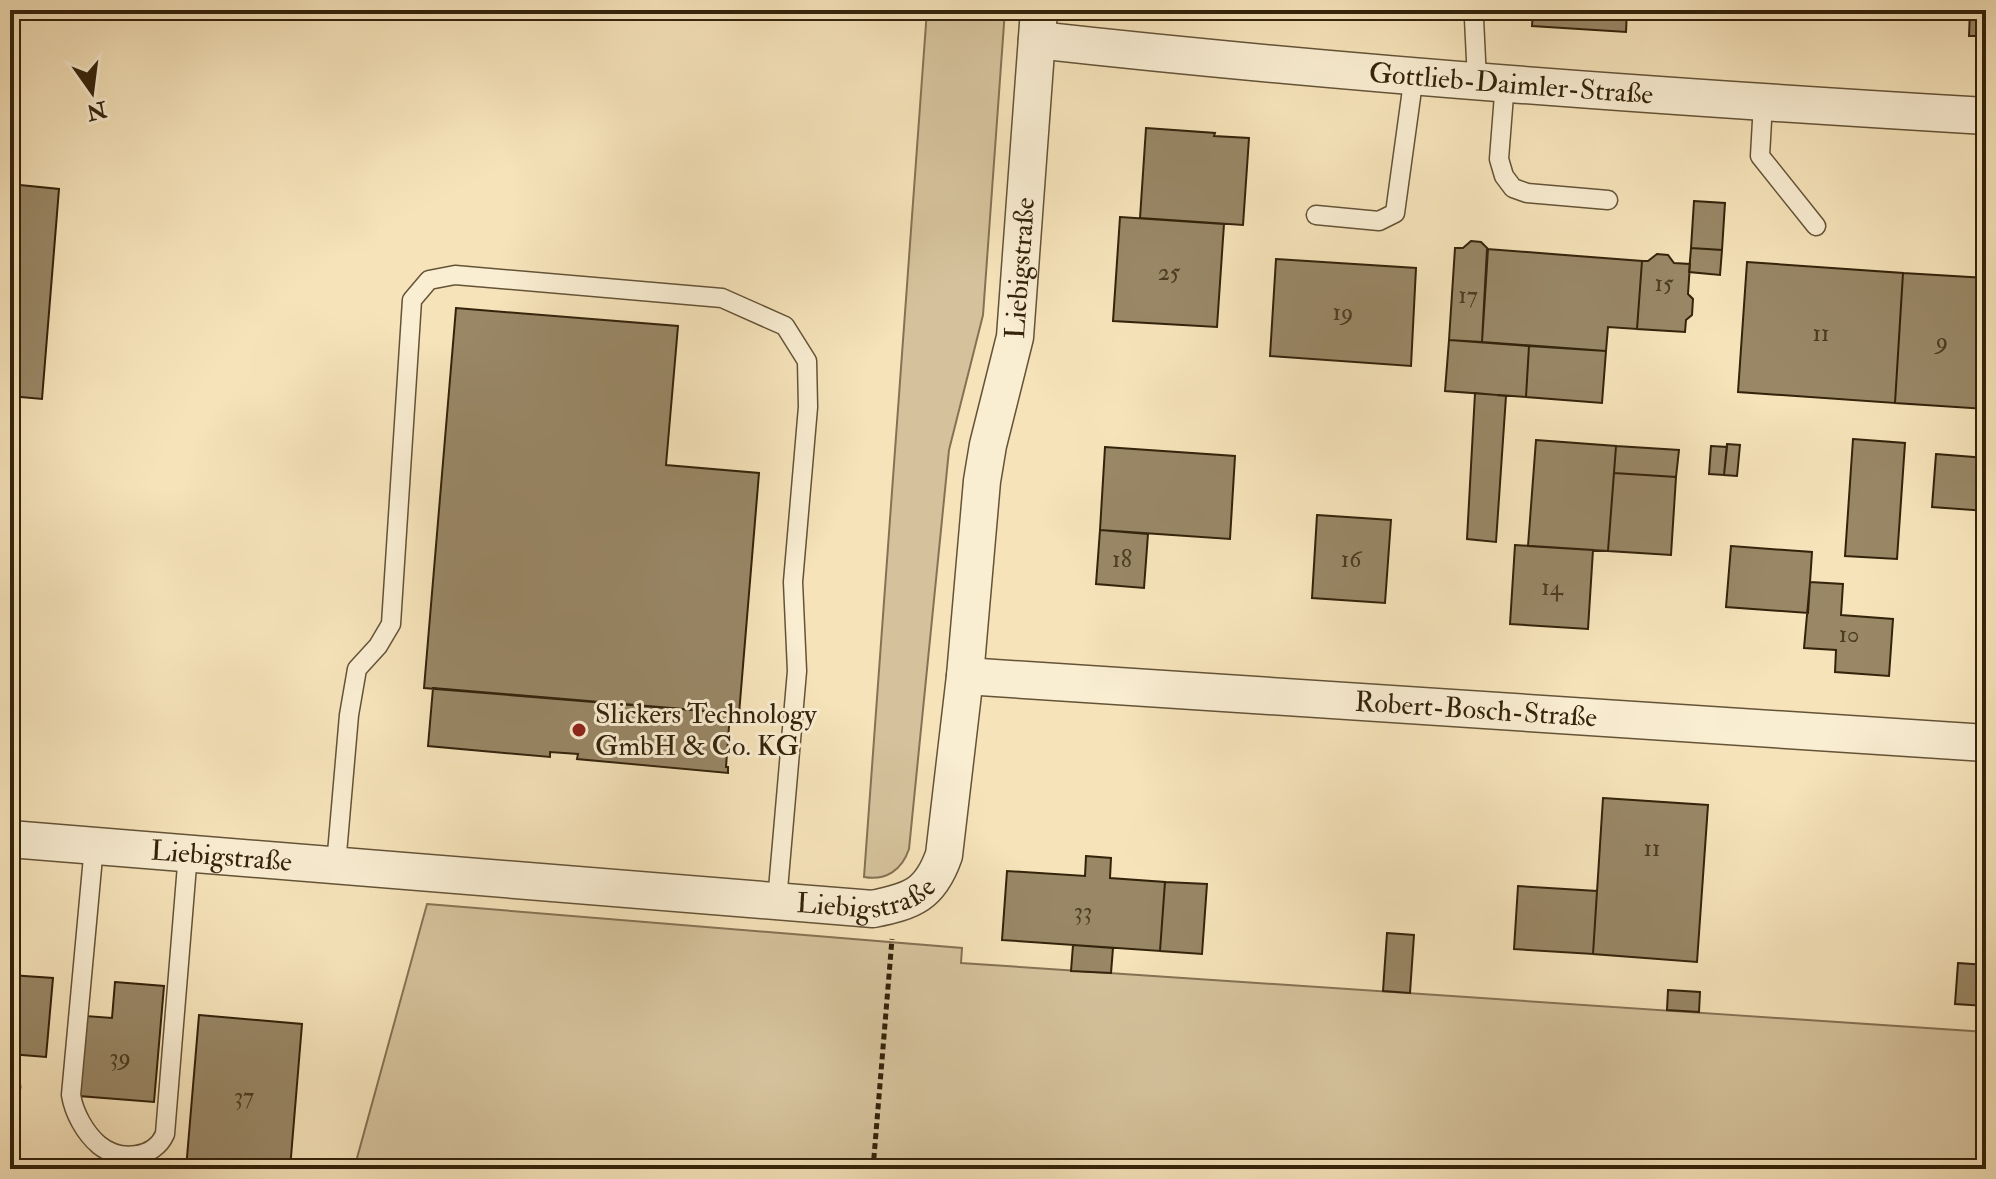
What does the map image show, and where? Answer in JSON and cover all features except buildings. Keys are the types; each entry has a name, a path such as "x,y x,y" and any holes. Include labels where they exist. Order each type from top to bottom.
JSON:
{"street":[{"name":"Gottlieb-Daimler-Straße","path":"1038,25 1199,58 1763,103 1986,116"},
{"name":"Liebigstraße","path":"10,839 873,909 913,899 927,888 937,875 944,855 965,676 982,481 1016,323 1038,25"},
{"name":"Robert-Bosch-Straße","path":"965,676 1986,743"}],"lane":[{"path":"1474,19 1491,81 1499,159 1504,176 1513,188 1527,193 1608,200"},
{"path":"1316,215 1379,221 1395,213 1414,75"},
{"path":"1763,103 1760,156 1816,226"},
{"path":"336,865 349,715 357,669 378,646 391,624 412,300 429,280 455,275 471,276 722,298 785,326 807,361 808,407 793,582 797,671 777,901"},
{"path":"94,846 71,1095 74,1112 99,1145 113,1152 139,1156 160,1145 165,1134 188,853"}],"path":[{"path":"873,1169 895,905"}],"shaded area":[{"path":"927,10 1005,10 983,315 949,450 909,849 902,863 892,872 872,878 864,877"},
{"path":"427,904 962,948 961,963 1986,1032 1986,1169 354,1169"}],"place":[{"name":"Slickers Technology GmbH & Co. KG","path":"579,730"}]}
